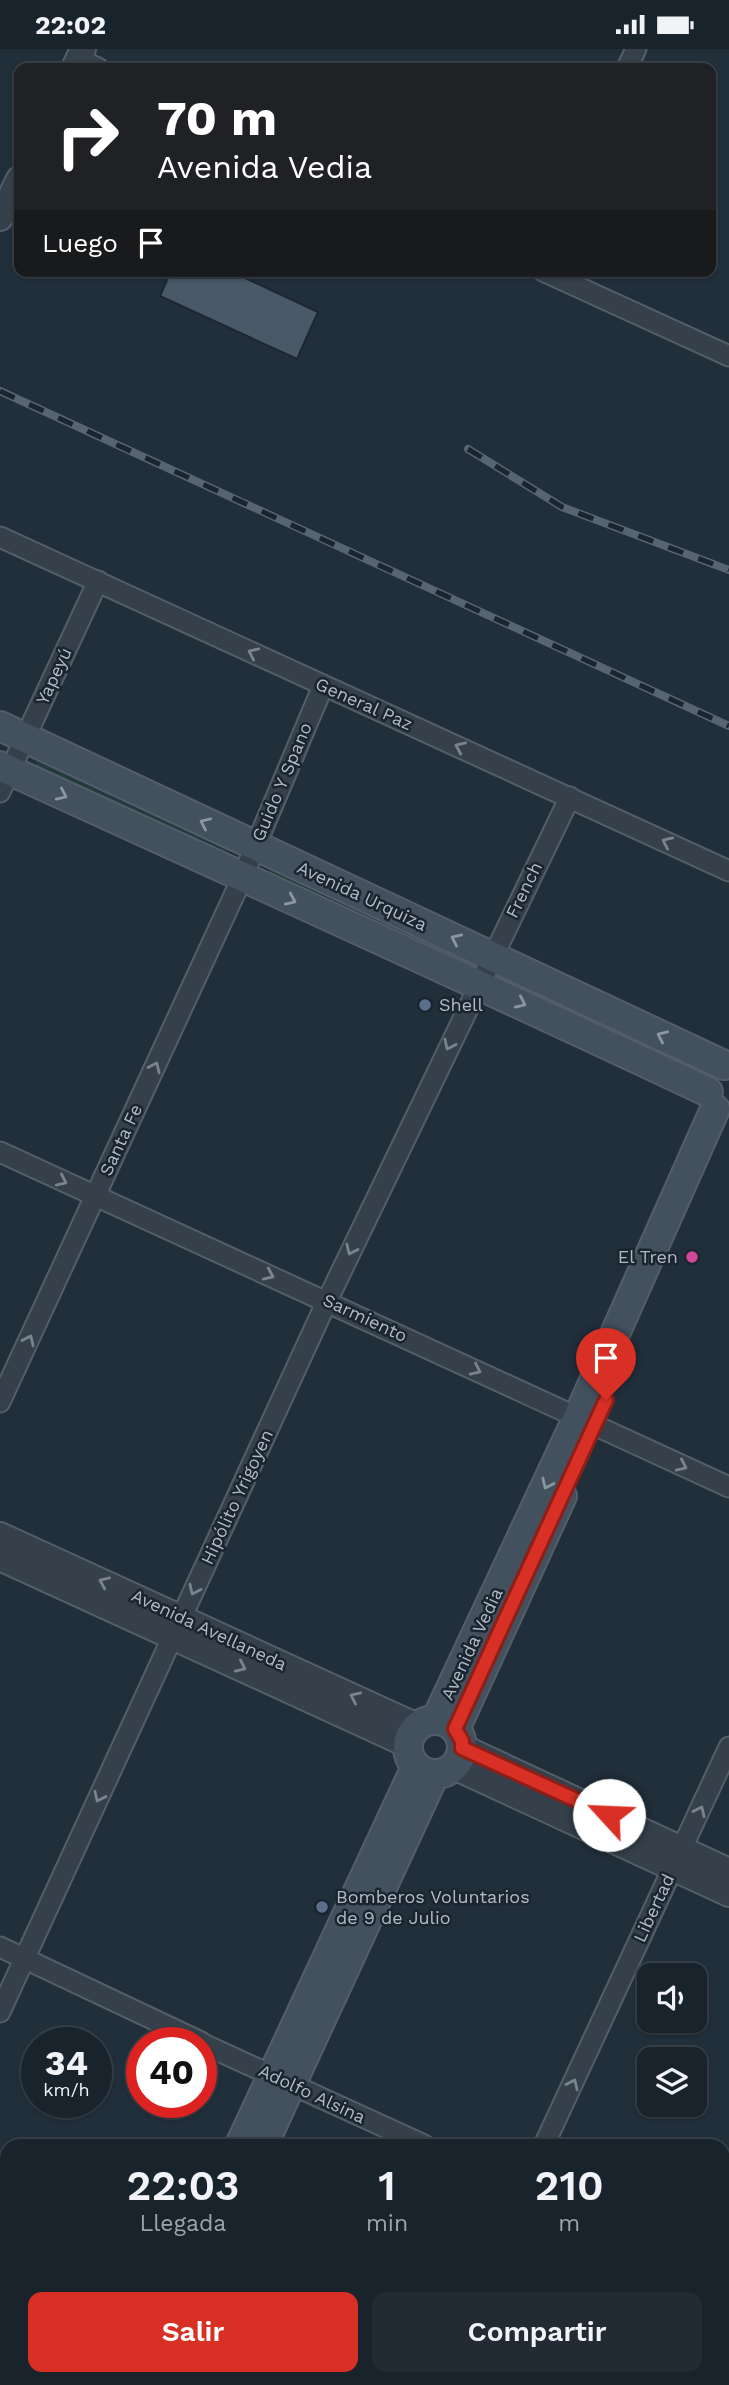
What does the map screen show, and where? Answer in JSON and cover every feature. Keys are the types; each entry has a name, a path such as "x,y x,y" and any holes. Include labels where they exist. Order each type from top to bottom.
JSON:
{"main road":[{"name":"Avenida Urquiza","path":"13,732 726,1064"},
{"name":"Avenida Urquiza","path":"3,776 478,983 720,1110"},
{"name":"Avenida Vedia","path":"265,2139 282,2081 586,1421 720,1110 711,1076 726,1064"},
{"name":"Avenida Vedia","path":"244,2139 282,2081"}],"street":[{"path":"0,218 14,189"},
{"path":"557,277 729,356"},
{"name":"General Paz","path":"0,537 729,871"},
{"name":"Yapeyú","path":"3,776 13,732 98,581"},
{"name":"Guido Y Spano","path":"242,878 323,686"},
{"name":"French","path":"478,983 570,797"},
{"name":"Santa Fe","path":"0,1402 242,878"},
{"name":"Hipólito Yrigoyen","path":"0,2012 327,1301 478,983"},
{"name":"Sarmiento","path":"0,1152 729,1487"},
{"name":"Avenida Avellaneda","path":"0,1535 177,1626 677,1859 729,1894"},
{"name":"Avenida Avellaneda","path":"0,1558 177,1626"},
{"name":"Libertad","path":"547,2139 729,1747"},
{"name":"Avenida Avellaneda","path":"677,1859 729,1871"},
{"name":"Adolfo Alsina","path":"0,1947 169,2027"},
{"name":"Adolfo Alsina","path":"217,2050 411,2139"}],"green space":[{"path":"40,758 230,844 228,855 37,769 36,763"},
{"path":"273,866 464,958 461,963 269,874"},
{"path":"516,980 707,1071 705,1077 512,988"}],"building":[{"path":"168,277 243,277 318,312 297,359 160,296"}],"railway":[{"path":"0,391 729,726"},
{"path":"468,449 562,507 729,570"}],"place":[{"name":"Shell","path":"425,1005"},
{"name":"El Tren","path":"692,1257"},
{"name":"Bomberos Voluntarios de 9 de Julio","path":"322,1907"}],"route":[{"path":"606,1400 455,1729 462,1741 462,1748 609,1815"}]}
